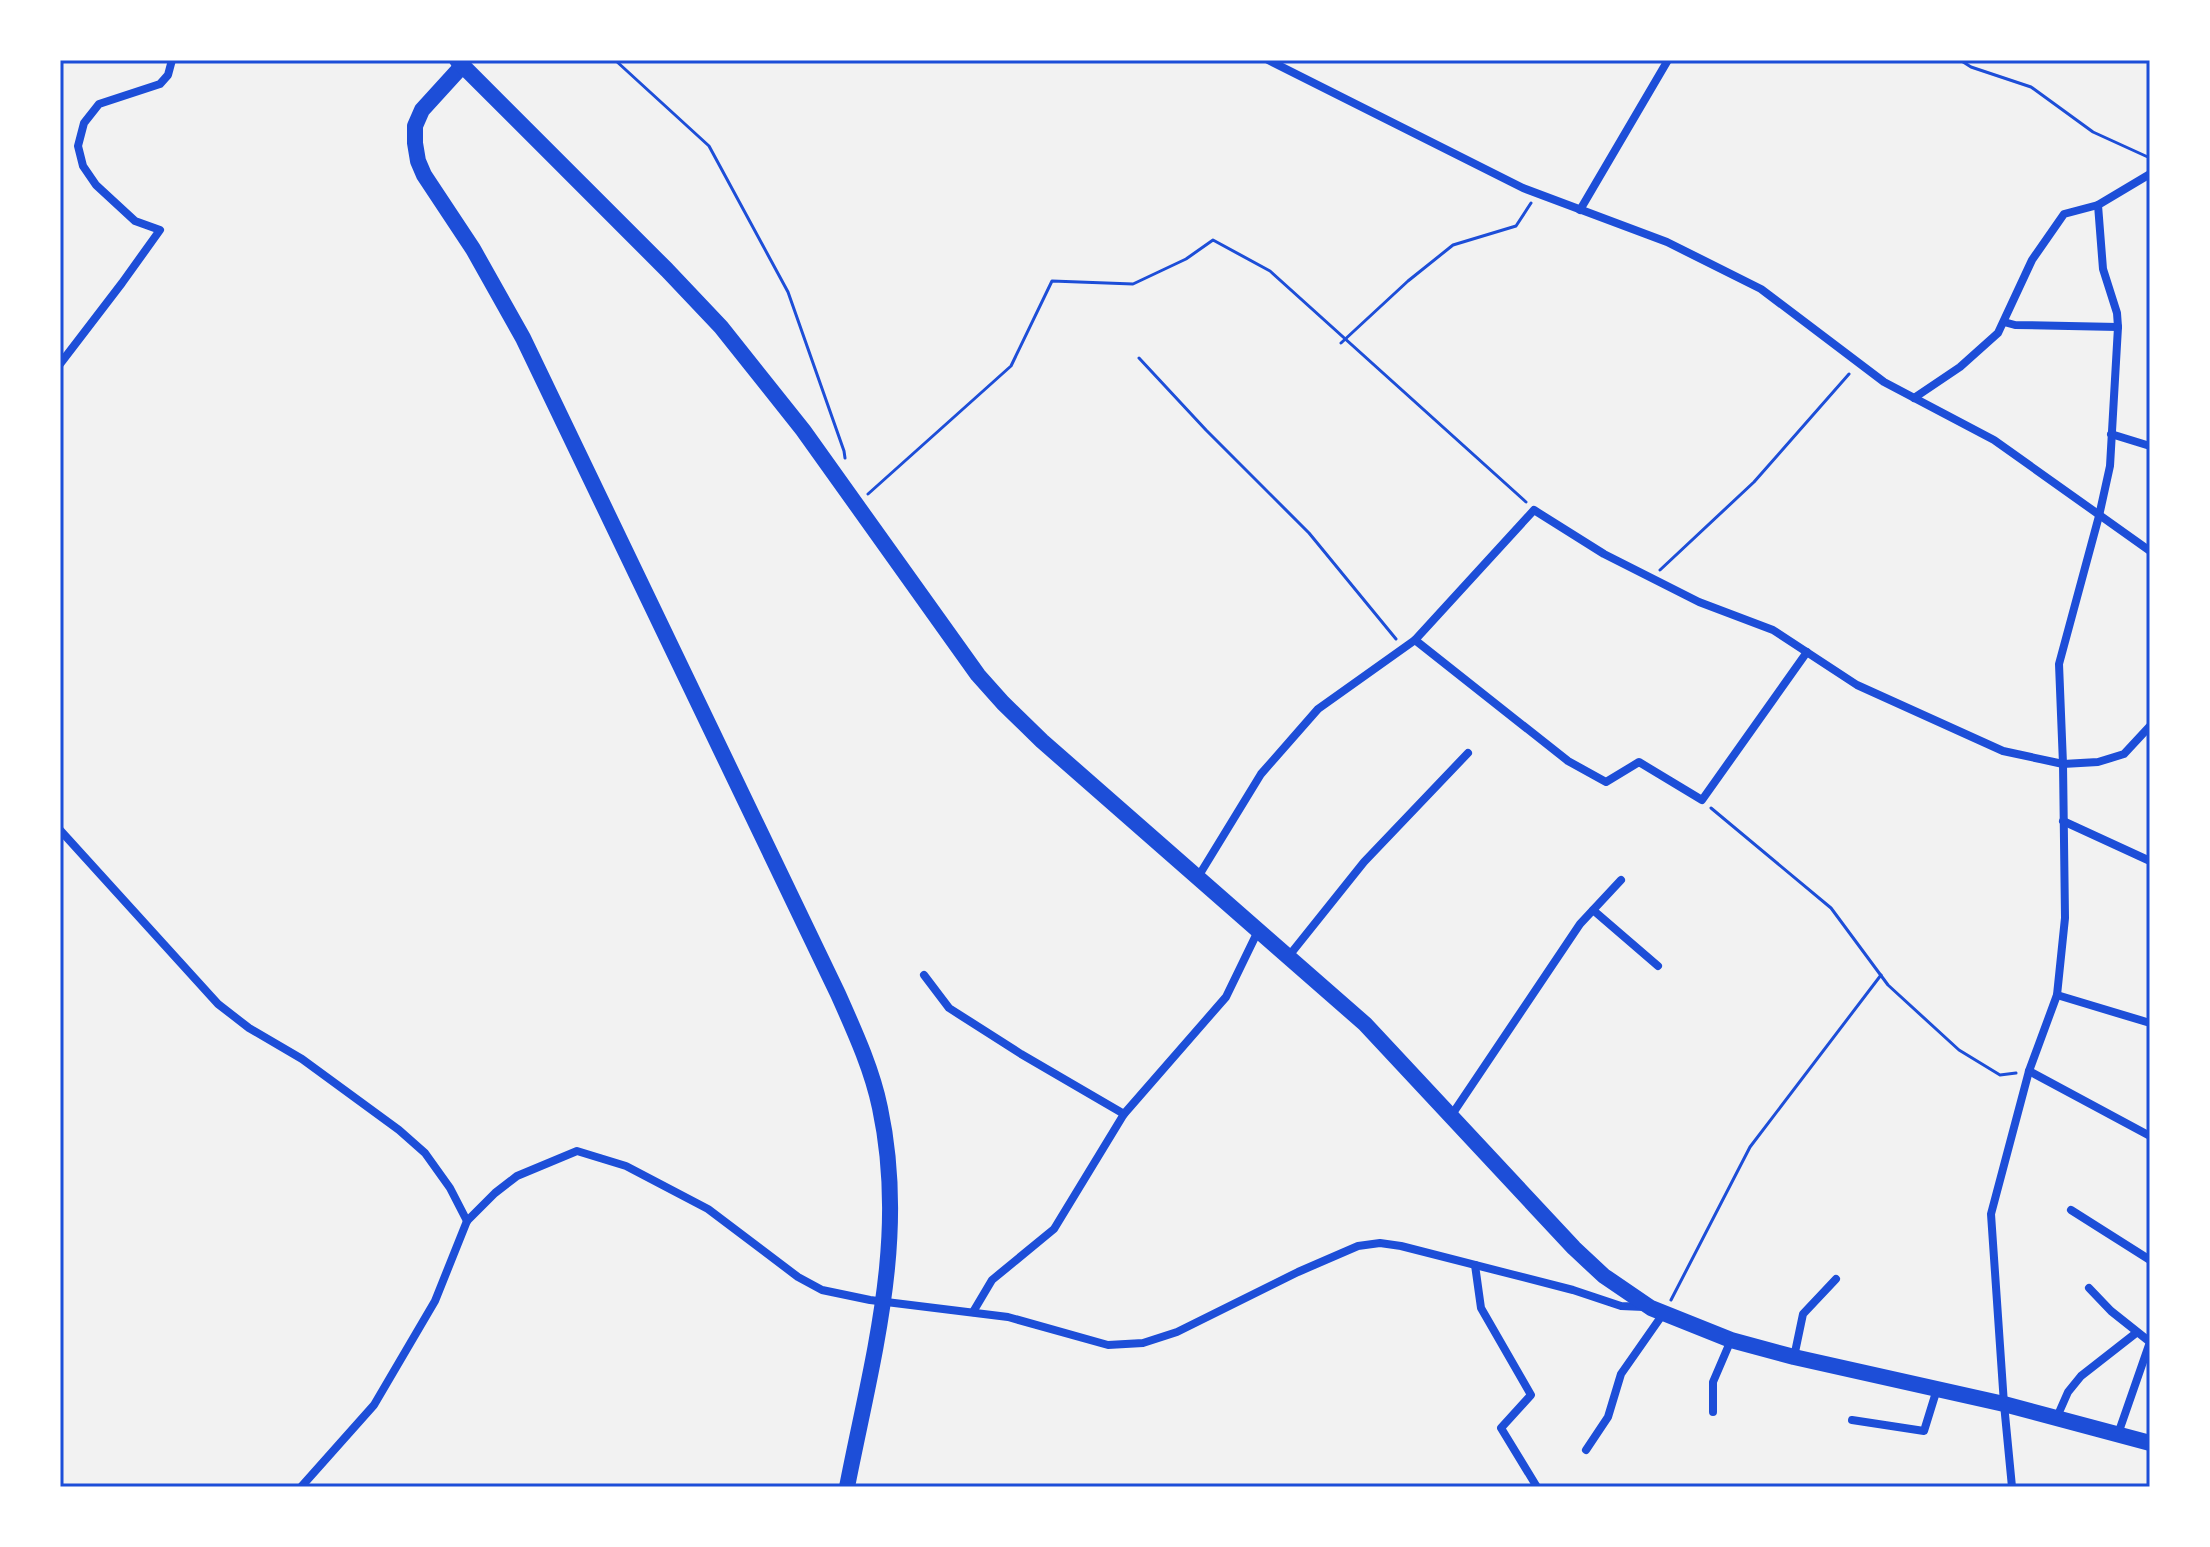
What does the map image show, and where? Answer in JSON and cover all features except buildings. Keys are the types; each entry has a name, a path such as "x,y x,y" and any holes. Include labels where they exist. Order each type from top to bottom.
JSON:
{"main road":[{"path":"847,1487 884,1302 890,1239 891,1187 879,1104 857,1038 838,994 523,338 473,249 418,161 415,126 422,110 460,63 721,327 803,430 945,631 1003,703 1365,1024 1574,1248 1604,1276 1657,1311 1731,1340 2004,1404 2150,1443"}],"street":[{"path":"60,364 160,230 135,221 96,185 83,166 78,146 84,123 99,104 160,84 168,75 172,60"},
{"path":"1268,60 1538,194 1667,242 1761,289 1884,382 1994,440 2150,551"},
{"path":"1580,210 1668,60"},
{"path":"1914,398 1960,367 1998,333 2032,260 2064,214 2098,205 2150,174"},
{"path":"2012,1487 1991,1214 2029,1071 2057,995 2065,918 2059,664 2110,466 2118,327 2117,313 2103,269 2098,205"},
{"path":"2004,322 2015,325 2118,327"},
{"path":"2111,434 2150,446"},
{"path":"1197,878 1261,774 1318,709 1415,640 1534,510 1604,554 1651,578 1699,602 1773,630 1857,685 2003,751 2063,764 2098,762 2124,754 2150,726"},
{"path":"1415,640 1568,761 1606,782 1639,762 1702,800 1807,652"},
{"path":"1288,957 1364,862 1468,753"},
{"path":"2063,821 2150,861"},
{"path":"60,830 218,1004 249,1028 302,1059 399,1130 425,1153 450,1188 467,1221"},
{"path":"1451,1116 1580,924 1621,880"},
{"path":"1593,910 1658,966"},
{"path":"973,1312 992,1280 1054,1229 1124,1114 1226,997 1258,931"},
{"path":"924,975 949,1008 1124,1114"},
{"path":"2057,995 2150,1023"},
{"path":"2029,1071 2150,1136"},
{"path":"301,1487 374,1405 435,1301 467,1221 517,1176 577,1151 626,1166 708,1209 798,1277 822,1290 884,1302 1008,1317 1108,1345 1143,1343 1177,1332 1298,1272 1358,1246 1380,1243 1573,1290 1621,1306 1657,1311 1621,1374 1608,1417 1586,1450"},
{"path":"2071,1210 2150,1260"},
{"path":"1475,1265 1481,1308 1531,1395 1501,1428 1537,1487"},
{"path":"1794,1357 1803,1314 1836,1279"},
{"path":"2089,1288 2111,1311 2150,1342 2118,1434"},
{"path":"2057,1418 2068,1392 2081,1376 2136,1333"},
{"path":"1713,1412 1713,1382 1731,1340"},
{"path":"1852,1420 1924,1431 1937,1389"}],"path":[{"path":"615,60 709,146 788,292 844,451 846,465"},
{"path":"1960,60 1971,67 2031,87 2093,132 2150,158"},
{"path":"1341,343 1408,281 1453,245 1516,226 1538,194"},
{"path":"857,505 1011,366 1052,281 1133,284 1186,259 1213,240 1270,271 1534,510"},
{"path":"1139,358 1309,533 1403,648"},
{"path":"1651,578 1754,482 1859,363"},
{"path":"1702,800 1831,908 1888,985 1959,1050 2000,1075 2029,1071"},
{"path":"1657,1311 1750,1147 1881,975"}]}
